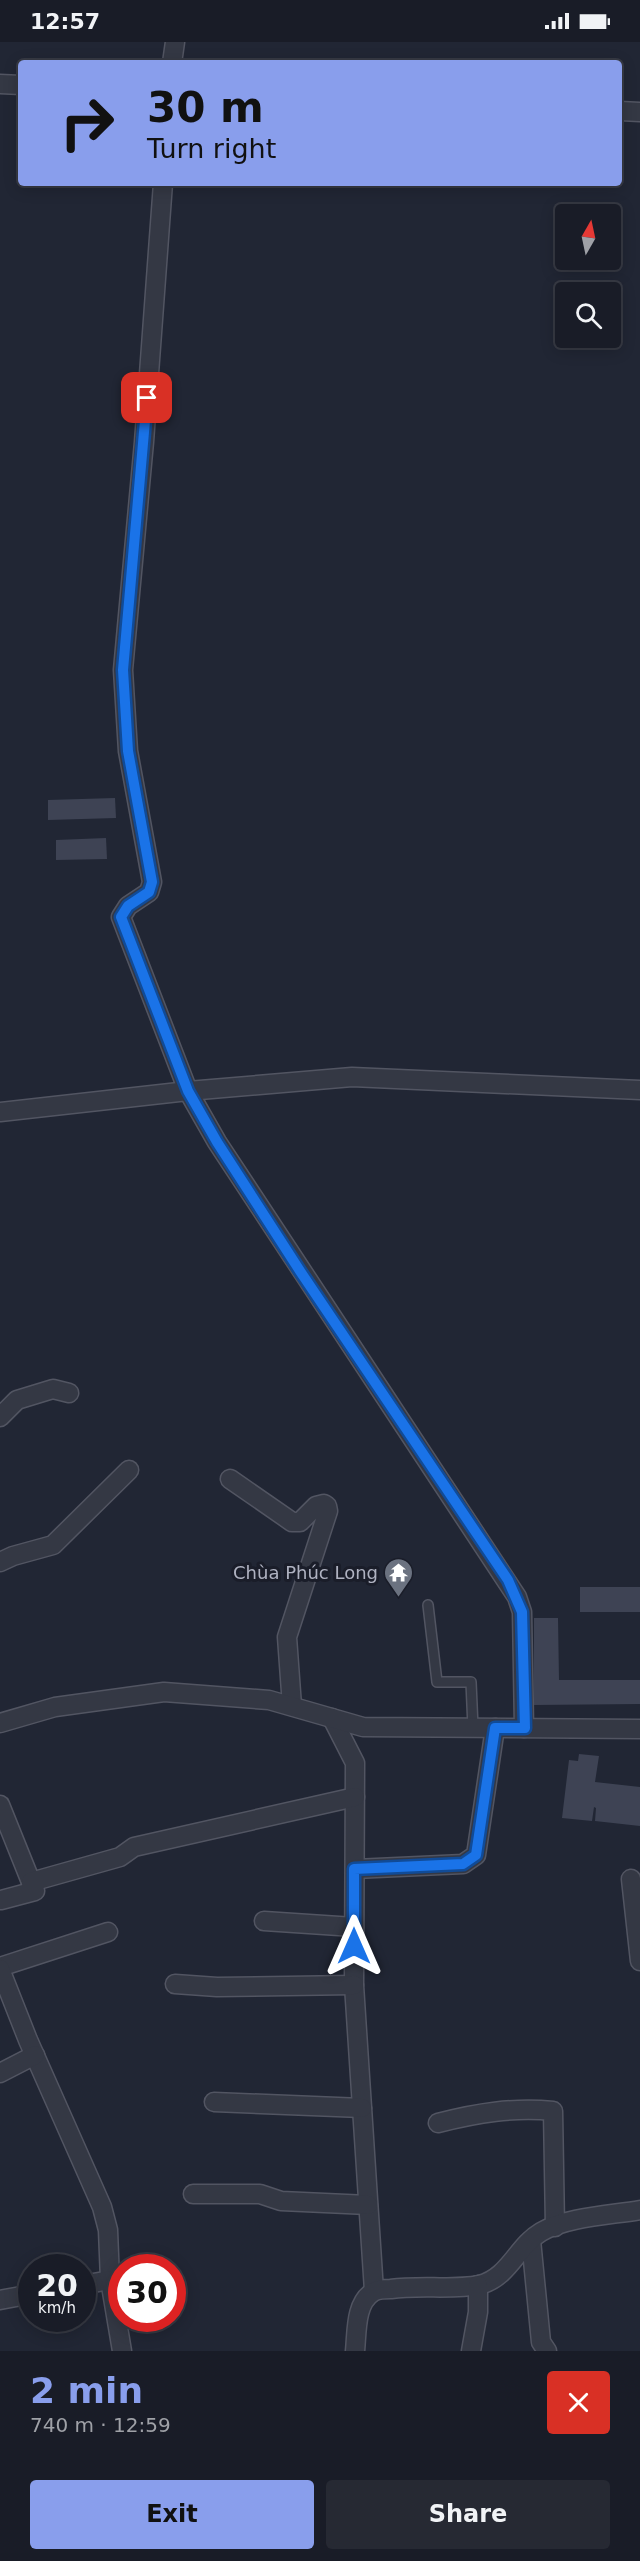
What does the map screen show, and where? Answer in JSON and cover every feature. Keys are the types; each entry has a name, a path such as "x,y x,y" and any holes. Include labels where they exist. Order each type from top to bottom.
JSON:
{"street":[{"path":"172,60 175,42"},
{"path":"0,84 18,85"},
{"path":"622,111 640,112"},
{"path":"163,186 144,442 123,670 128,751 152,882 149,892 128,906 121,917 188,1091 217,1142 517,1597 522,1612 525,1728"},
{"path":"0,1112 188,1091 352,1077 640,1090"},
{"path":"0,1417 17,1400 53,1389 69,1393"},
{"path":"0,1562 53,1545 129,1470"},
{"path":"230,1479 292,1522 300,1522 316,1506 324,1504 327,1506 328,1511 287,1636 292,1706"},
{"path":"0,1723 55,1707 164,1692 269,1700 363,1727 640,1729"},
{"path":"332,1718 355,1763 354,1985 374,2291"},
{"path":"354,1869 463,1864 471,1861 476,1855 495,1728"},
{"path":"31,1882 120,1857 134,1847 355,1797"},
{"path":"0,1805 35,1891 1,1900"},
{"path":"631,1879 640,1960"},
{"path":"264,1921 354,1927"},
{"path":"108,1932 0,1968 35,2055 102,2207 108,2230 109,2254"},
{"path":"175,1984 217,1987 354,1985"},
{"path":"0,2073 35,2055"},
{"path":"214,2102 362,2108"},
{"path":"438,2123 464,2116 521,2108 553,2111 555,2227"},
{"path":"193,2194 260,2194 281,2201 368,2205"},
{"path":"355,2351 362,2302 374,2291 403,2287 478,2285 494,2278 508,2267 531,2240 542,2232 555,2227 640,2210"},
{"path":"531,2240 541,2342 547,2351"},
{"path":"471,2351 478,2312 478,2285"},
{"path":"0,2300 18,2297"},
{"path":"119,2332 122,2351"}],"lane":[{"path":"428,1605 437,1682 471,1682 473,1728"}],"building":[{"path":"115,798 116,818 48,820 48,800"},
{"path":"106,838 107,859 56,860 56,840"},
{"path":"580,1587 640,1587 640,1612 580,1612"},
{"path":"534,1618 558,1618 559,1680 640,1680 640,1704 534,1705"},
{"path":"579,1754 599,1756 595,1782 640,1787 640,1826 595,1821 596,1808 594,1807 592,1821 562,1818 569,1760 578,1761"}],"place":[{"name":"Chùa Phúc Long","path":"399,1598"}],"route":[{"path":"147,398 123,670 128,751 150,861 152,882 149,892 128,906 121,917 188,1091 217,1142 300,1271 508,1580 522,1612 525,1728 495,1728 476,1855 471,1861 463,1864 354,1869 354,1946"}]}
